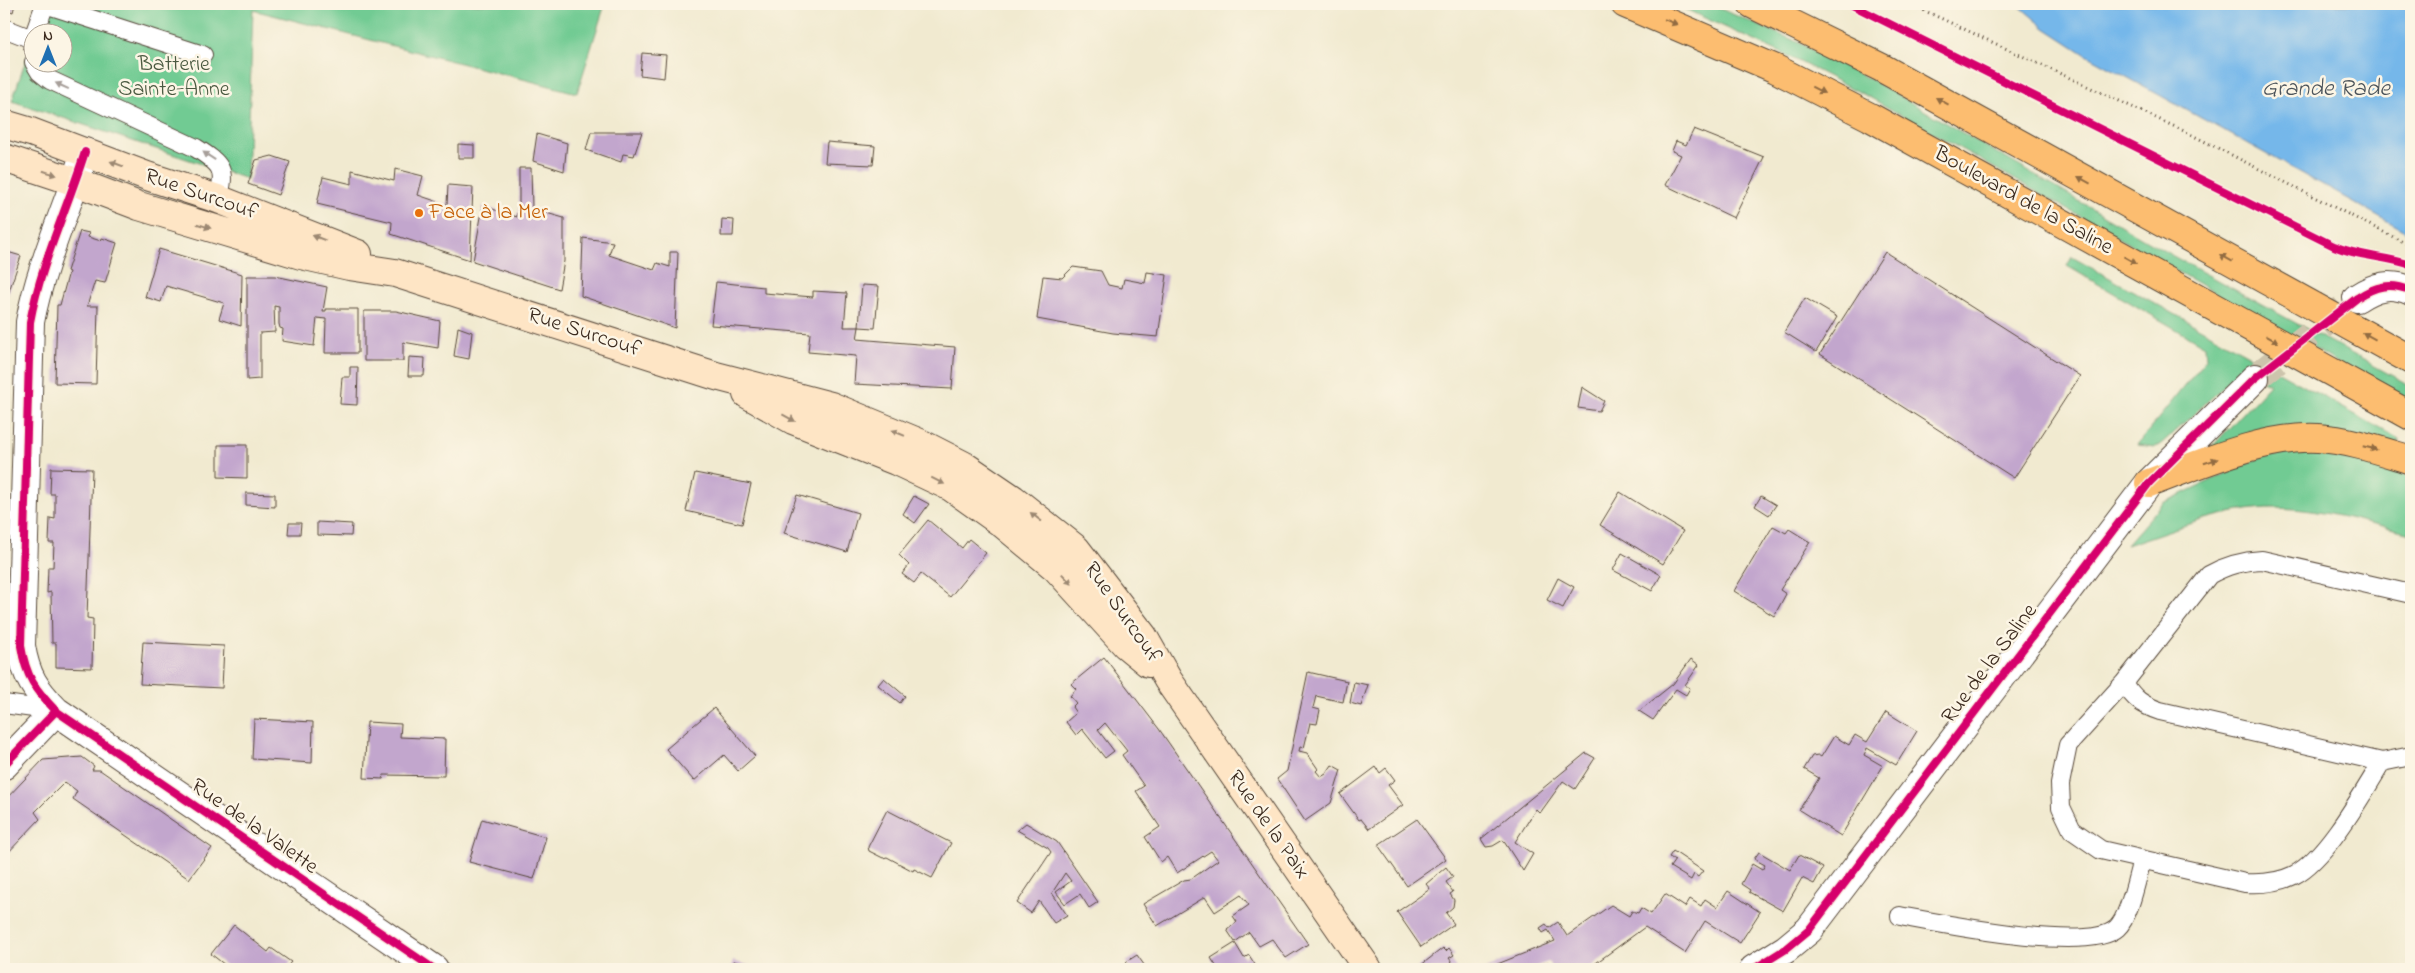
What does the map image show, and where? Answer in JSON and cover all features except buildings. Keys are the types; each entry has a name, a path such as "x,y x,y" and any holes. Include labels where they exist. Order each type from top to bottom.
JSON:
{"main road":[{"name":"Boulevard de la Saline","path":"1626,4 1776,69 1870,116 2411,416"},
{"path":"1752,4 1882,68 2411,360"},
{"name":"Rue Surcouf","path":"4,124 218,199 359,254 395,273"},
{"name":"Rue Surcouf","path":"4,158 76,182 139,206 301,255 349,266 395,273 716,376 831,406 920,442 963,465 1012,499 1076,549 1143,636 1168,680"},
{"path":"2149,483 2210,461 2288,440 2317,438 2344,442 2411,460"},
{"name":"Rue de la Paix","path":"1168,680 1368,969"}],"street":[{"name":"Rue de la Valette","path":"85,152 35,294 30,322 21,646 24,667 31,682 56,712 434,969"},
{"path":"2357,298 2370,289 2386,285 2399,286 2411,292"},
{"name":"Rue de la Saline","path":"1754,969 1786,949 1810,930 2149,483 2255,378"},
{"path":"4,764 56,712"}],"lane":[{"path":"39,22 46,4 203,55"},
{"path":"4,28 22,35"},
{"path":"43,72 50,80 196,148 215,160 222,169 222,184 218,199"},
{"path":"2382,762 2354,810 2308,866 2279,882 2245,883 2101,850 2086,842 2072,830 2064,818 2060,802 2061,771 2068,745 2124,683 2209,575 2224,566 2242,561 2262,560 2411,594"},
{"path":"2124,683 2133,698 2144,706 2160,712 2382,762 2411,756"},
{"path":"4,704 56,712"},
{"path":"1900,916 2019,935 2084,937 2107,933 2117,928 2124,919 2142,860"}],"path":[{"path":"1910,4 2184,130 2411,246"}],"green space":[{"name":"Batterie Sainte-Anne","path":"46,4 605,4 577,93 253,10 247,179 12,101 22,72 72,72 72,22 40,22"},
{"path":"1674,4 1709,4 1793,40 1879,84 2173,256 2411,386 2411,404 1871,98 1786,55"},
{"path":"2072,257 2399,439 2398,444 2208,451 2270,384 2243,369 2162,443 2156,447 2137,445 2206,359 2205,346 2067,266"},
{"path":"2320,450 2360,459 2411,478 2411,533 2344,517 2311,511 2277,508 2239,511 2219,515 2126,545 2163,503 2252,461 2271,455"}],"water":[{"name":"Grande Rade","path":"2017,4 2411,4 2411,234 2085,54 2045,28"}],"tunnel":[{"path":"2255,378 2357,298"}],"cycle path":[{"path":"1850,4 2334,246 2343,250 2411,265"},
{"path":"4,765 56,711 42,696 33,682 26,666 21,646 30,322 47,257 85,152"},
{"path":"1754,969 1786,949 1809,930 2149,483 2255,378 2357,298 2377,288 2390,286 2411,291"},
{"path":"56,711 434,969"}],"place":[{"name":"Face à la Mer","path":"419,213"}]}
